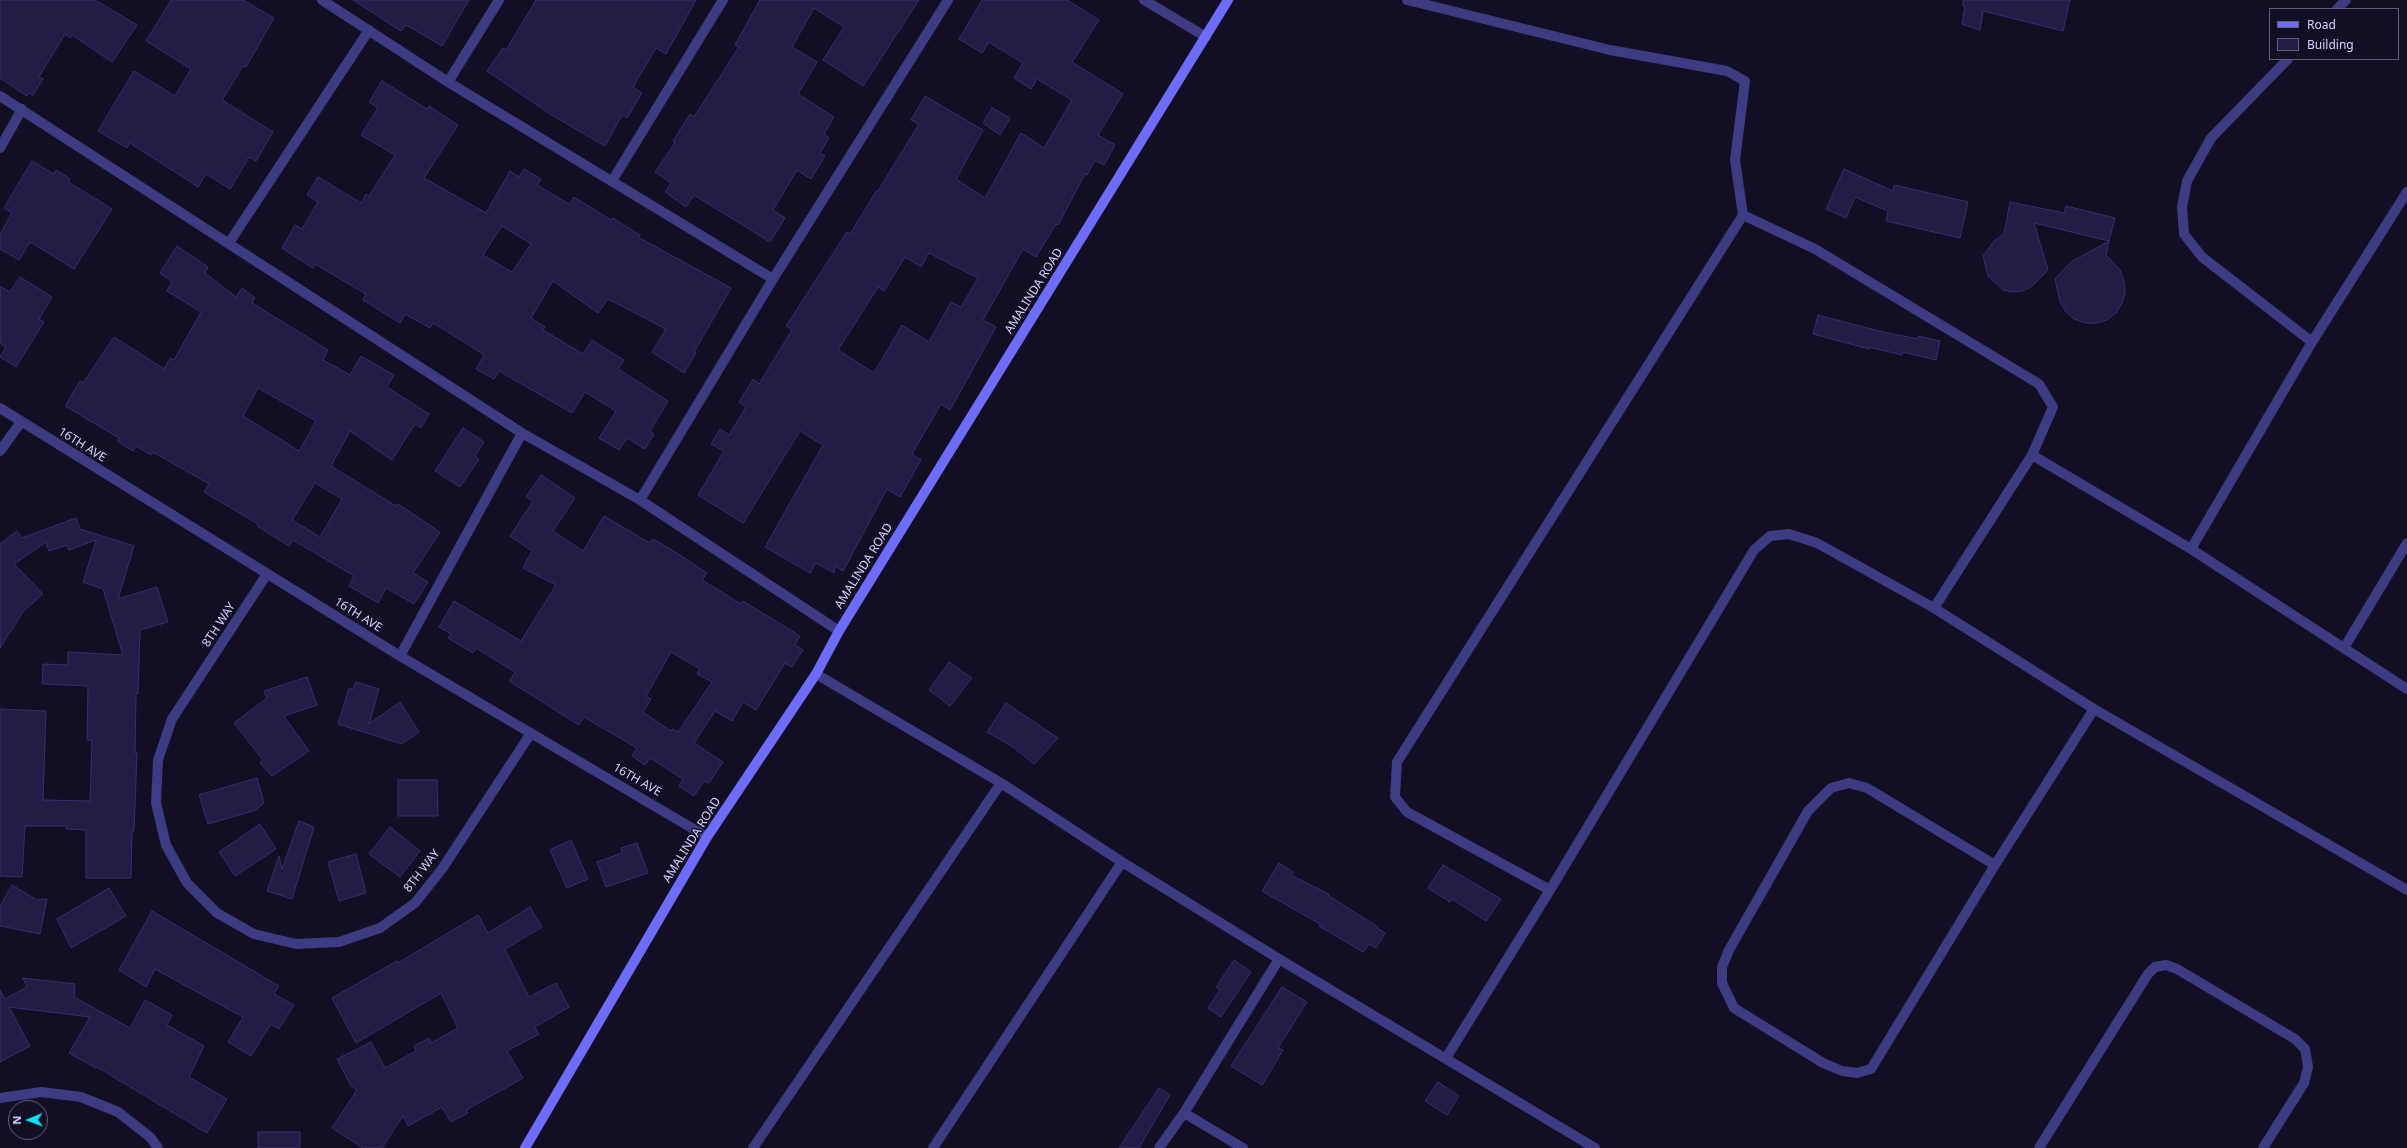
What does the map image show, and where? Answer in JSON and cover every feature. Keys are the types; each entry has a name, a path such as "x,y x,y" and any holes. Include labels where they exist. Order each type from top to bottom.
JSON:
{"street":[{"path":"322,0 448,82 773,279"},
{"path":"448,82 499,0"},
{"path":"612,181 723,0"},
{"path":"640,500 773,279 948,0"},
{"path":"1144,0 1206,37"},
{"name":"AMALINDA ROAD","path":"525,1148 708,836 816,674 839,631 1228,0"},
{"path":"1407,0 1610,50 1727,70 1745,81 1735,160 1743,215 1397,762 1395,797 1407,812 1550,890"},
{"path":"2338,8 2346,0"},
{"path":"229,243 369,30"},
{"path":"2287,60 2211,138 2187,181 2182,206 2184,234 2202,257 2312,342"},
{"path":"0,96 522,433 640,500 839,631"},
{"path":"0,148 22,109"},
{"path":"2191,549 2312,342 2407,192"},
{"path":"1743,215 1815,249 2039,384 2053,407 2032,455 1934,608"},
{"name":"16TH AVE","path":"0,408 400,656 708,836"},
{"path":"0,451 21,422"},
{"path":"400,656 522,433"},
{"path":"2032,455 2191,549 2407,689"},
{"path":"1446,1058 1550,890 1754,550 1770,536 1789,534 1817,543 1934,608 2094,709 2407,890"},
{"path":"2344,648 2407,543"},
{"name":"8TH WAY","path":"267,574 172,719 158,760 156,803 166,845 187,883 217,914 254,934 296,944 339,942 380,928 415,903 442,869 531,733"},
{"path":"816,674 1001,783 1122,862 1278,959 1595,1148"},
{"path":"1995,865 1867,788 1848,783 1831,788 1808,811 1729,950 1722,967 1722,983 1734,1008 1823,1063 1842,1071 1857,1073 1871,1069 1995,865 2094,709"},
{"path":"753,1148 1001,783"},
{"path":"933,1148 1122,862"},
{"path":"1159,1148 1184,1113 1278,959"},
{"path":"2039,1148 2148,974 2155,967 2166,965 2177,968 2295,1039 2305,1049 2308,1067 2304,1083 2263,1148"},
{"path":"0,1098 41,1092 81,1097 118,1112 150,1137 158,1148"},
{"path":"1184,1113 1243,1148"}],"building":[{"path":"0,0 95,0 137,25 112,62 72,35 70,38 65,34 39,77 43,79 33,95 29,93 27,96 0,78"},
{"path":"171,0 243,0 274,18 246,67 243,66 222,100 273,132 256,161 249,157 230,189 206,174 198,187 130,143 127,148 98,131 134,71 175,96 191,69 146,41"},
{"path":"353,0 469,0 442,46 406,25 401,31"},
{"path":"536,0 696,0 666,54 656,48 633,87 642,93 627,118 622,115 605,146 550,114 487,71 503,48 506,50"},
{"path":"760,0 919,0 863,86 823,60 844,27 814,8 792,47 817,62 798,94 834,117 824,134 829,138 820,153 825,156 811,179 797,170 773,210 785,218 770,242 694,195 686,207 665,192 671,183 655,172 675,143 673,141 690,114 694,117 739,47 735,45"},
{"path":"982,0 1067,0 1099,20 1072,62 1123,94 1098,135 1115,145 1104,165 1095,160 1087,175 1085,174 1058,225 1056,224 1036,257 1023,249 983,320 996,327 950,410 941,404 912,454 921,460 900,497 887,489 843,571 835,566 834,573 816,563 810,573 765,547 823,445 800,431 743,523 698,495 724,451 711,444 720,429 729,435 746,407 739,402 753,379 759,384 792,330 786,326 847,232 850,234 919,124 911,120 925,96 983,130 956,179 985,198 1021,133 1044,148 1072,100 1037,79 1031,89 1014,78 1023,63 989,42 982,53 959,39","holes":["929,253 978,278 961,307 951,302 929,342 902,325 874,373 838,350 878,287 884,291 905,257 921,267"]},
{"path":"1963,0 2070,0 2063,31 1983,11 1980,30 1962,24 1965,7 1963,6"},
{"path":"382,81 427,109 429,106 458,125 424,178 486,213 510,171 519,177 524,169 541,179 537,185 569,204 574,197 611,220 613,218 640,235 638,237 731,288 694,352 696,353 684,373 652,352 666,329 608,299 598,313 553,281 531,318 545,327 543,330 583,354 592,340 624,360 618,369 668,401 650,431 654,434 645,449 627,438 619,450 599,438 616,411 585,392 572,413 499,371 494,379 476,369 484,355 461,340 433,323 430,328 405,314 400,323 363,300 366,294 315,264 313,268 282,248 295,225 302,229 318,202 307,195 318,177 361,203 366,194 369,196 395,155 361,135 378,108 369,102","holes":["502,226 531,244 512,272 483,255"]},
{"path":"992,108 1010,118 1000,135 983,123"},
{"path":"32,161 54,174 56,170 70,179 68,182 112,209 74,269 30,242 19,260 0,249 0,234 12,213 4,208"},
{"path":"1844,169 1893,191 1894,185 1968,202 1960,238 1886,221 1888,211 1855,197 1846,218 1826,209"},
{"path":"2010,202 2064,213 2066,206 2115,218 2109,241 2034,223 2048,270 2032,286 2023,291 2013,292 2003,290 1988,276 1983,256 1994,241 2004,234"},
{"path":"2109,241 2106,255 2120,270 2124,281 2125,292 2122,303 2116,313 2107,320 2096,323 2085,323 2074,319 2066,312 2060,302 2055,279 2071,262"},
{"path":"177,246 208,267 205,273 236,297 242,288 255,298 252,303 328,350 323,360 350,375 361,356 394,375 387,387 429,414 421,428 415,424 392,460 350,431 331,466 396,506 398,504 440,532 413,573 428,582 414,604 386,588 378,603 349,586 354,576 293,540 289,546 257,526 258,524 204,492 209,484 153,452 151,455 136,446 133,451 117,441 119,438 65,406 80,381 83,383 114,337 164,369 170,358 174,360 201,312 167,291 172,282 160,273","holes":["258,388 316,421 299,451 243,416","315,483 342,499 320,537 292,520"]},
{"path":"20,277 52,297 39,319 44,322 16,367 0,357 6,347 0,343 0,286 10,292"},
{"path":"1818,315 1883,332 1918,339 1918,336 1940,341 1936,360 1902,352 1902,355 1869,347 1869,349 1813,334"},
{"path":"463,428 484,442 475,456 479,459 460,487 435,471"},
{"path":"541,475 575,498 553,531 583,551 604,516 650,543 653,539 677,553 707,573 702,580 741,604 743,601 800,636 795,645 803,650 792,667 785,663 756,710 743,702 732,721 715,711 694,743 723,762 709,783 704,781 694,796 679,786 683,779 650,758 645,765 632,756 637,748 584,717 579,725 509,681 515,672 476,648 473,653 448,638 451,634 439,627 454,601 521,641 556,585 523,568 532,551 510,536 533,501 526,497","holes":["671,652 700,669 697,674 712,682 678,732 672,729 671,731 643,712 651,699 646,696"]},
{"path":"76,518 80,529 134,546 118,599 157,587 168,622 140,630 138,694 136,694 135,753 137,753 134,831 132,831 131,878 86,878 86,830 66,829 66,826 25,826 22,877 0,876 0,709 46,711 43,800 90,801 92,740 87,740 88,686 42,684 43,664 68,665 68,652 123,655 103,589 83,582 96,540 69,550 67,545 49,551 46,542 14,564 43,594 23,612 0,648 0,544 17,531 22,538"},
{"path":"949,662 972,678 950,706 929,690"},
{"path":"307,677 317,705 284,716 309,751 272,776 260,763 263,760 234,723 267,698 264,691"},
{"path":"356,682 379,689 369,724 400,702 419,732 402,744 338,724 349,688 353,689"},
{"path":"1006,703 1058,738 1034,764 1013,747 987,732"},
{"path":"257,778 264,803 256,810 208,824 199,795"},
{"path":"398,780 437,780 438,816 398,816"},
{"path":"299,821 314,827 292,899 267,891 279,856 282,869"},
{"path":"260,824 276,849 235,876 219,852"},
{"path":"390,827 420,851 400,877 369,854"},
{"path":"571,840 588,879 567,888 550,850"},
{"path":"637,843 648,873 606,887 597,862 622,853 621,848"},
{"path":"356,854 366,893 339,901 328,862"},
{"path":"1279,863 1293,872 1291,875 1329,894 1329,896 1385,933 1376,948 1369,944 1363,952 1319,926 1320,924 1262,891"},
{"path":"1443,865 1501,899 1486,921 1452,899 1450,902 1428,888"},
{"path":"12,885 37,900 47,899 40,934 0,926 0,906"},
{"path":"109,888 126,916 71,948 57,919"},
{"path":"530,907 542,927 505,949 529,997 556,983 569,1007 535,1027 539,1034 507,1051 523,1078 466,1110 468,1113 451,1122 442,1107 408,1126 403,1116 382,1148 363,1148 332,1128 357,1090 351,1086 337,1059 371,1042 385,1068 416,1051 414,1046 429,1038 431,1043 458,1028 441,993 356,1043 332,998 397,961 398,963 478,915 488,933"},
{"path":"152,911 279,986 274,994 294,1005 279,1029 271,1024 251,1056 228,1042 243,1017 155,969 146,987 119,970"},
{"path":"1234,960 1251,972 1221,1017 1208,1008 1220,990 1216,987"},
{"path":"23,978 75,984 74,997 130,1028 145,1000 172,1015 167,1025 204,1046 189,1077 227,1099 207,1133 97,1067 96,1068 69,1053 90,1017 9,1007 30,1046 0,1062 0,990 5,999 27,987"},
{"path":"1282,987 1307,1002 1278,1048 1283,1050 1262,1085 1231,1066"},
{"path":"1438,1082 1459,1096 1447,1115 1425,1101"},
{"path":"1159,1088 1170,1095 1139,1148 1119,1148"},
{"path":"258,1132 300,1132 300,1148 258,1148"}]}
